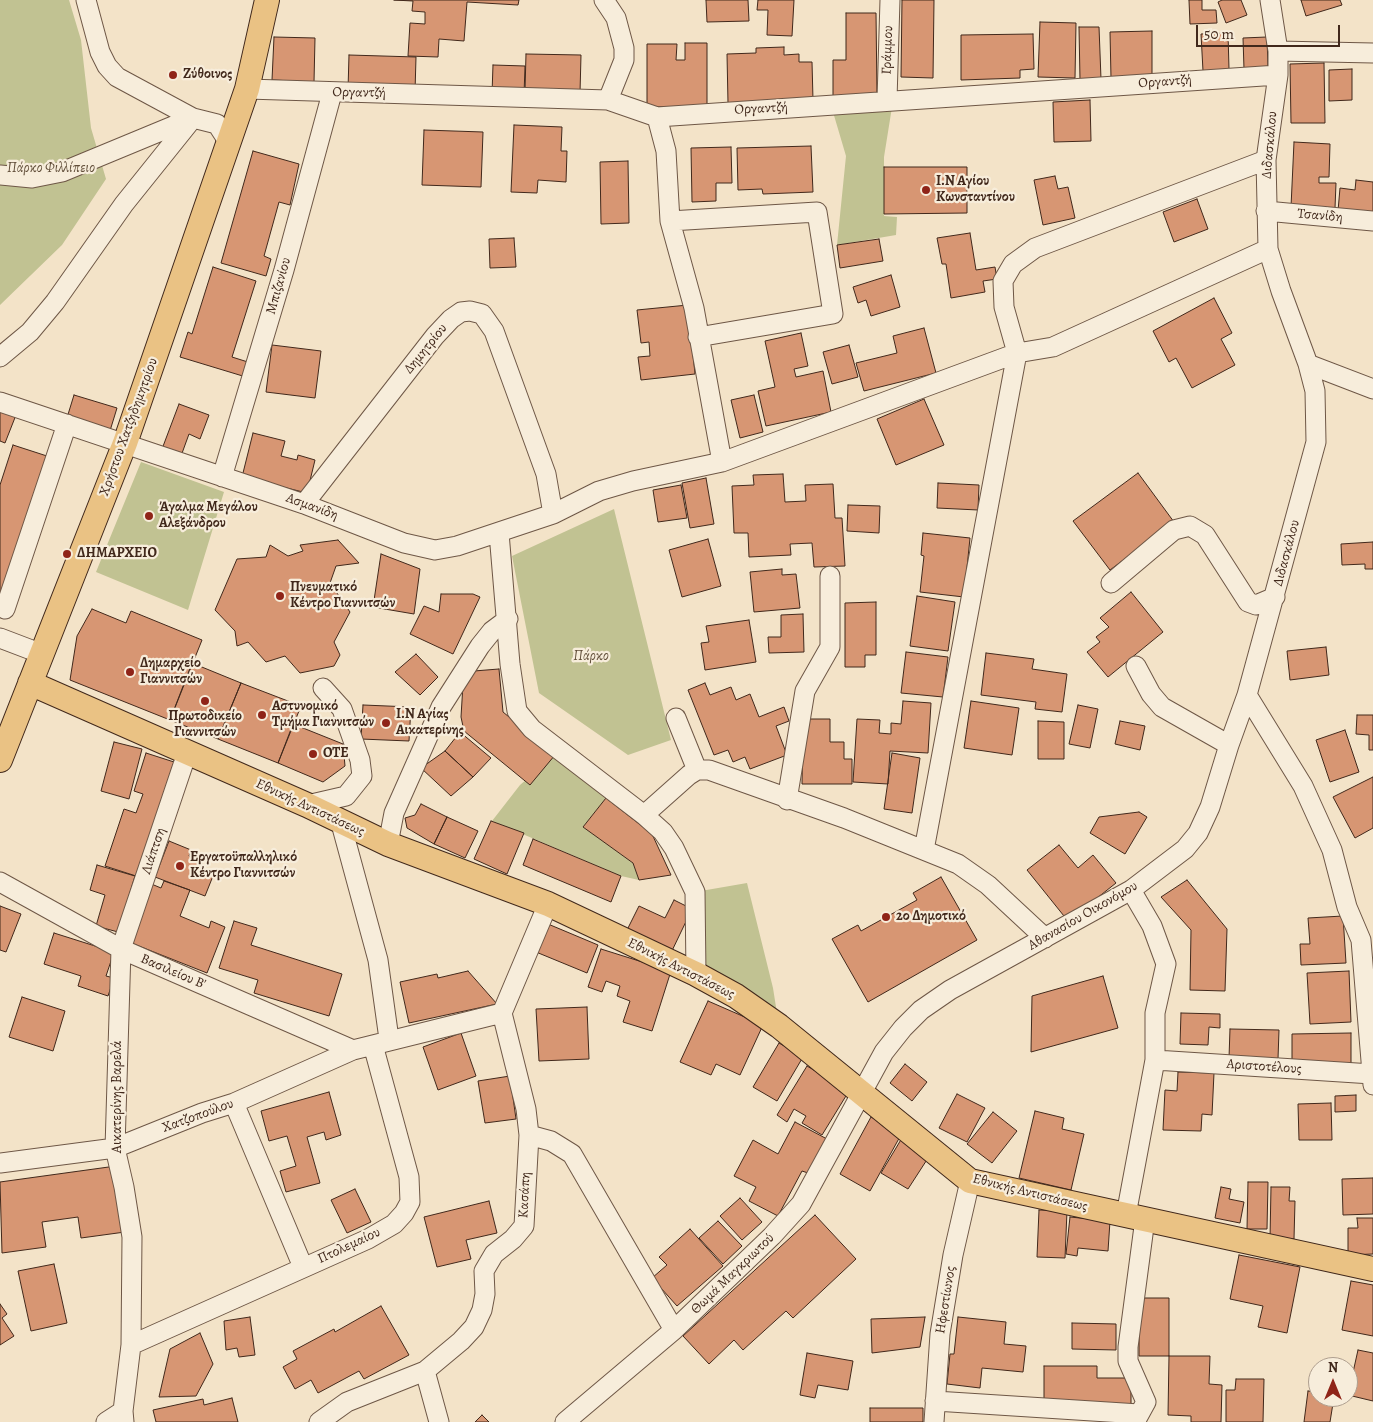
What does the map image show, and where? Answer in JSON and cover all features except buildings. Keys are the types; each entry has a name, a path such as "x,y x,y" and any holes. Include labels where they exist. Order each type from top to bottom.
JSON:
{"main road":[{"name":"Χρήστου Χατζηδημητρίου","path":"2,750 125,443 247,89 268,0"},
{"name":"Εθνικής Αντιστάσεως","path":"30,684 307,805 388,844 548,904 696,974 736,996 779,1026 970,1181 1373,1269"}],"street":[{"path":"86,0 100,52 107,66 117,77 139,91 193,118 217,124 228,141"},
{"path":"604,0 616,18 624,48 624,60 608,100"},
{"name":"Γράμμου","path":"887,100 890,0"},
{"name":"Διδασκάλου","path":"1247,695 1316,442 1315,391 1308,364 1281,292 1268,248 1266,160 1278,75 1278,51 1270,0"},
{"path":"1278,51 1373,54"},
{"name":"Οργαντζή","path":"247,89 608,100 656,117 1278,75"},
{"name":"Μπιζανίου","path":"222,478 284,270 332,93"},
{"path":"656,117 666,151 670,221 694,308 722,462"},
{"path":"0,175 32,178 62,172 193,118"},
{"path":"0,357 30,332 54,302 124,204 193,118"},
{"path":"924,850 1017,353 1004,307 1003,281 1013,264 1035,248 1266,160"},
{"name":"Τσανίδη","path":"1266,211 1373,221"},
{"path":"670,221 817,212 833,314 698,337"},
{"name":"Ασμανίδη","path":"0,402 304,504 422,548 435,550 457,546 554,514 599,491 624,483 679,469 722,462 1017,353 1053,347 1268,248"},
{"name":"Δημητρίου","path":"304,504 435,336 451,319 461,312 470,311 482,314 494,331 546,474 554,514"},
{"path":"1308,364 1373,389"},
{"path":"5,609 67,424"},
{"path":"1111,584 1174,530 1190,526 1205,535 1248,602 1256,606 1275,596"},
{"path":"498,533 508,620 510,664 517,711 532,729 644,815 663,832 674,848 695,892 696,974"},
{"path":"787,800 805,691 830,648 830,576"},
{"path":"388,844 394,813 441,707 480,646 492,631 508,620"},
{"path":"0,638 42,654"},
{"path":"1136,666 1151,694 1162,707 1229,745"},
{"path":"307,805 346,796 362,776 360,760 342,709 323,688"},
{"path":"1247,695 1303,786 1320,819 1332,850 1347,907 1367,934 1372,1070"},
{"name":"Αθανασίου Οικονόμου","path":"861,1092 884,1052 903,1028 922,1010 950,990 1131,890 1184,849 1198,833 1210,807 1247,695"},
{"path":"676,718 697,770"},
{"name":"Λιάπτση","path":"121,949 187,753"},
{"path":"644,815 697,770 709,770 787,800 844,818 958,864 988,885 1045,938"},
{"name":"Πτολεμαίου","path":"131,1345 368,1239 394,1224 410,1202 409,1177 381,1042 378,960 340,820"},
{"name":"Βασιλείου Β'","path":"0,882 121,949 353,1050"},
{"path":"935,1401 1137,1418 1146,1402 1128,1361 1130,1316 1135,1217 1156,1060 1155,1013 1166,964 1152,926 1131,890"},
{"path":"381,1042 502,1013 548,904"},
{"name":"Αικατερίνης Βαρελά","path":"121,949 114,1148 124,1187 132,1237 131,1345 123,1417"},
{"name":"Κασάπη","path":"319,1422 347,1402 425,1372 454,1347 474,1327 482,1310 485,1294 484,1271 494,1254 513,1239 524,1226 528,1135 526,1109 502,1013"},
{"name":"Χατζοπούλου","path":"0,1163 114,1148 202,1113 234,1103 353,1050 381,1042"},
{"name":"Αριστοτέλους","path":"1156,1060 1372,1070"},
{"name":"Θωμά Μαγκριωτού","path":"565,1422 674,1330 772,1236 801,1204 861,1092"},
{"path":"234,1103 303,1267"},
{"path":"528,1135 551,1141 572,1154 674,1330"},
{"name":"Ηφεστίωνος","path":"934,1422 940,1334 953,1255 970,1181"},
{"path":"425,1372 439,1422"},
{"path":"106,1422 123,1417"}],"green space":[{"name":"Πάρκο Φιλλίπειο","path":"0,0 69,0 81,40 91,128 106,179 62,245 0,305"},
{"path":"892,107 884,157 884,216 897,217 896,235 837,245 846,156 833,112"},
{"path":"141,462 224,492 188,610 96,572"},
{"name":"Πάρκο","path":"614,509 671,740 628,755 539,693 512,556"},
{"path":"555,755 606,798 583,827 633,863 639,880 621,876 492,821 520,785"},
{"path":"747,883 773,988 779,1026 696,974 695,892"}],"place":[{"name":"Ζύθοινος","path":"173,75"},
{"name":"Ι.Ν Αγίου Κωνσταντίνου","path":"926,190"},
{"name":"Άγαλμα Μεγάλου Αλεξάνδρου","path":"149,516"},
{"name":"ΔΗΜΑΡΧΕΙΟ","path":"67,554"},
{"name":"Πνευματικό Κέντρο Γιαννιτσών","path":"280,596"},
{"name":"Δημαρχείο Γιαννιτσών","path":"130,672"},
{"name":"Πρωτοδικείο Γιαννιτσών","path":"205,701"},
{"name":"Αστυνομικό Τμήμα Γιαννιτσών","path":"262,715"},
{"name":"Ι.Ν Αγίας Αικατερίνης","path":"386,723"},
{"name":"ΟΤΕ","path":"313,754"},
{"name":"Εργατοϋπαλληλικό Κέντρο Γιαννιτσών","path":"180,866"},
{"name":"2ο Δημοτικό","path":"886,917"}]}
